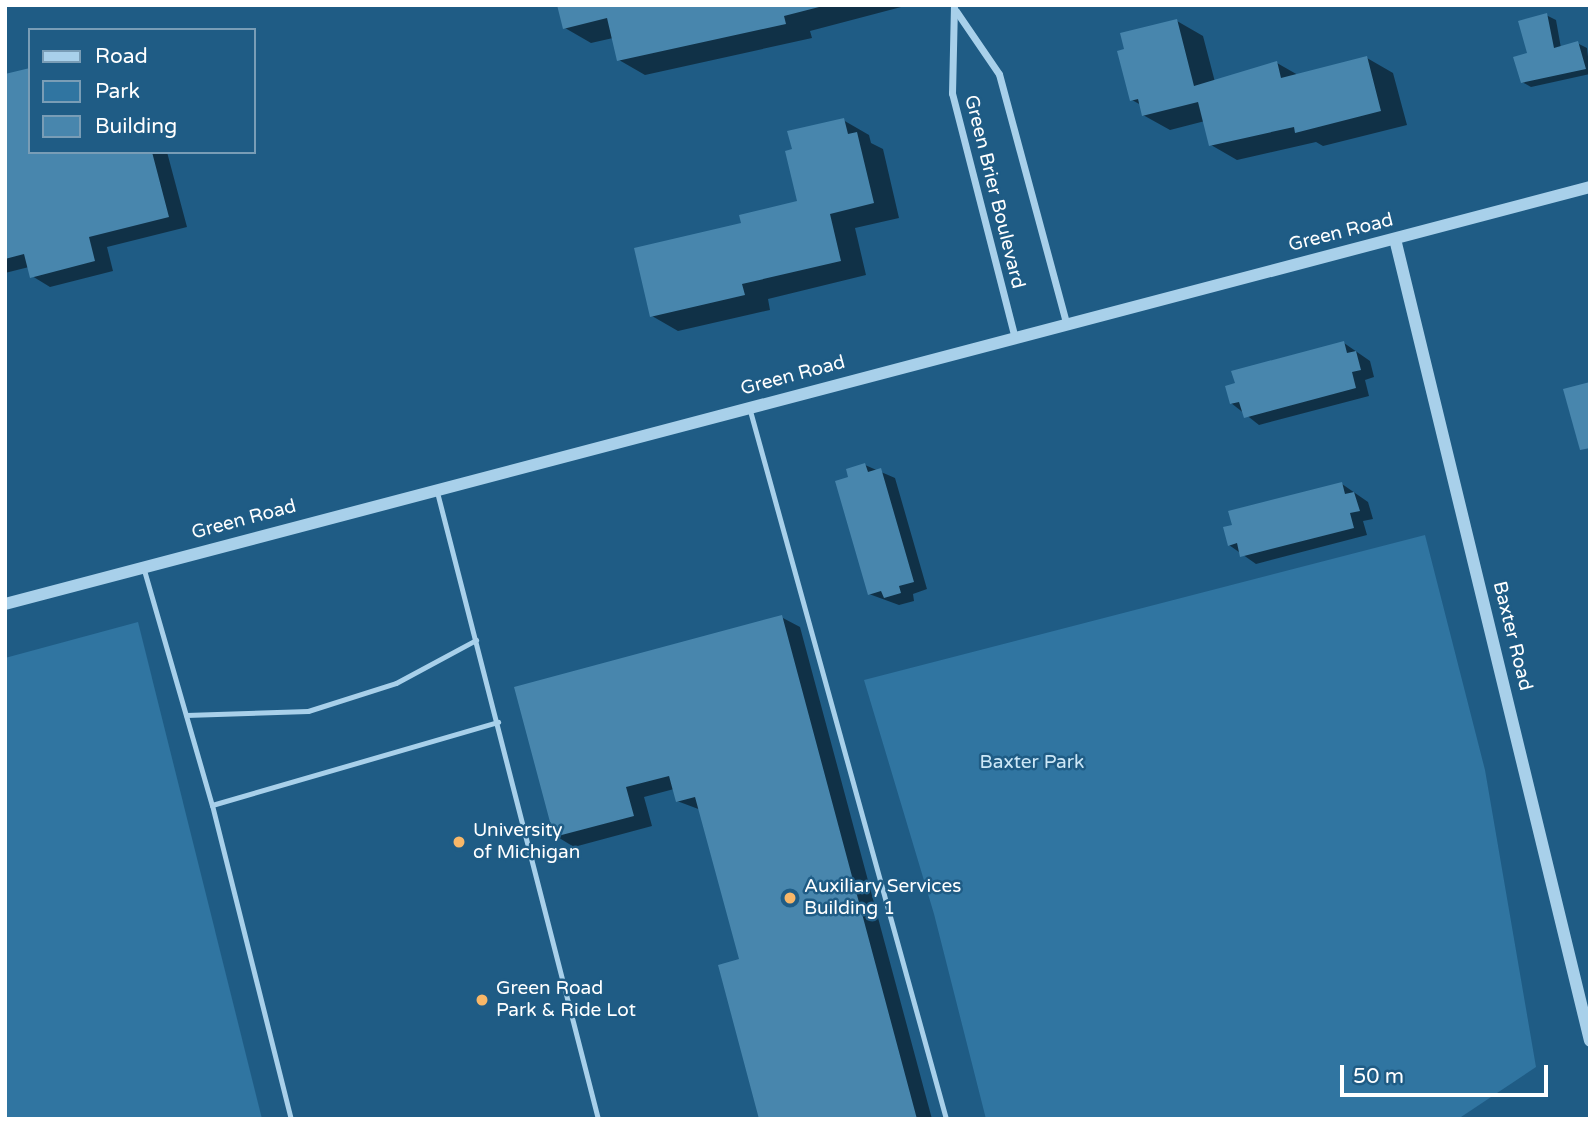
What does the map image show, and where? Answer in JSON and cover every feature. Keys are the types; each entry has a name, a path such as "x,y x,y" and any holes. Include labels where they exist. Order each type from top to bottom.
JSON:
{"street":[{"name":"Green Brier Boulevard","path":"955,8 999,74 1066,323"},
{"name":"Green Brier Boulevard","path":"955,8 952,93 1016,338"},
{"name":"Green Road","path":"5,604 1590,187"},
{"name":"Baxter Road","path":"1395,239 1590,1041"}],"lane":[{"path":"749,407 946,1119"},
{"path":"436,489 598,1119"},
{"path":"143,567 212,805 291,1119"},
{"path":"186,715 308,711 396,682 476,640"},
{"path":"212,805 498,722"}],"green space":[{"name":"Baxter Park","path":"1425,535 1485,770 1536,1067 1458,1119 986,1119 934,914 864,680"},
{"path":"138,622 262,1119 5,1119 5,658"}],"building":[{"path":"557,5 823,6 784,16 786,24 617,61 607,18 563,29"},
{"path":"1547,13 1554,48 1578,41 1586,69 1521,83 1513,57 1527,53 1518,21"},
{"path":"1177,19 1194,86 1277,61 1281,78 1367,56 1381,111 1295,133 1294,127 1209,146 1198,102 1142,116 1138,99 1130,101 1117,51 1124,49 1120,33"},
{"path":"28,68 28,154 153,154 169,217 89,237 95,261 30,278 24,254 5,259 5,74"},
{"path":"844,118 848,134 857,132 874,203 830,214 841,261 742,284 745,295 650,317 634,248 741,223 739,215 797,201 785,151 792,149 787,131"},
{"path":"1344,341 1347,353 1356,351 1361,370 1352,372 1356,388 1244,418 1239,402 1230,404 1225,386 1235,383 1231,371"},
{"path":"1590,382 1590,448 1580,450 1563,389"},
{"path":"865,463 868,472 881,468 914,582 899,586 901,593 884,598 881,591 868,595 835,481 848,477 846,469"},
{"path":"1342,482 1345,494 1354,492 1360,511 1350,513 1354,528 1240,557 1237,543 1228,546 1223,527 1232,525 1228,511"},
{"name":"Auxiliary Services Building 1","path":"782,615 917,1119 759,1119 718,965 739,959 695,797 676,802 669,776 626,787 634,816 554,837 514,687"}],"place":[{"name":"University of Michigan","path":"459,842"},
{"name":"Auxiliary Services Building 1","path":"790,898"},
{"name":"Green Road Park & Ride Lot","path":"482,1000"}]}
